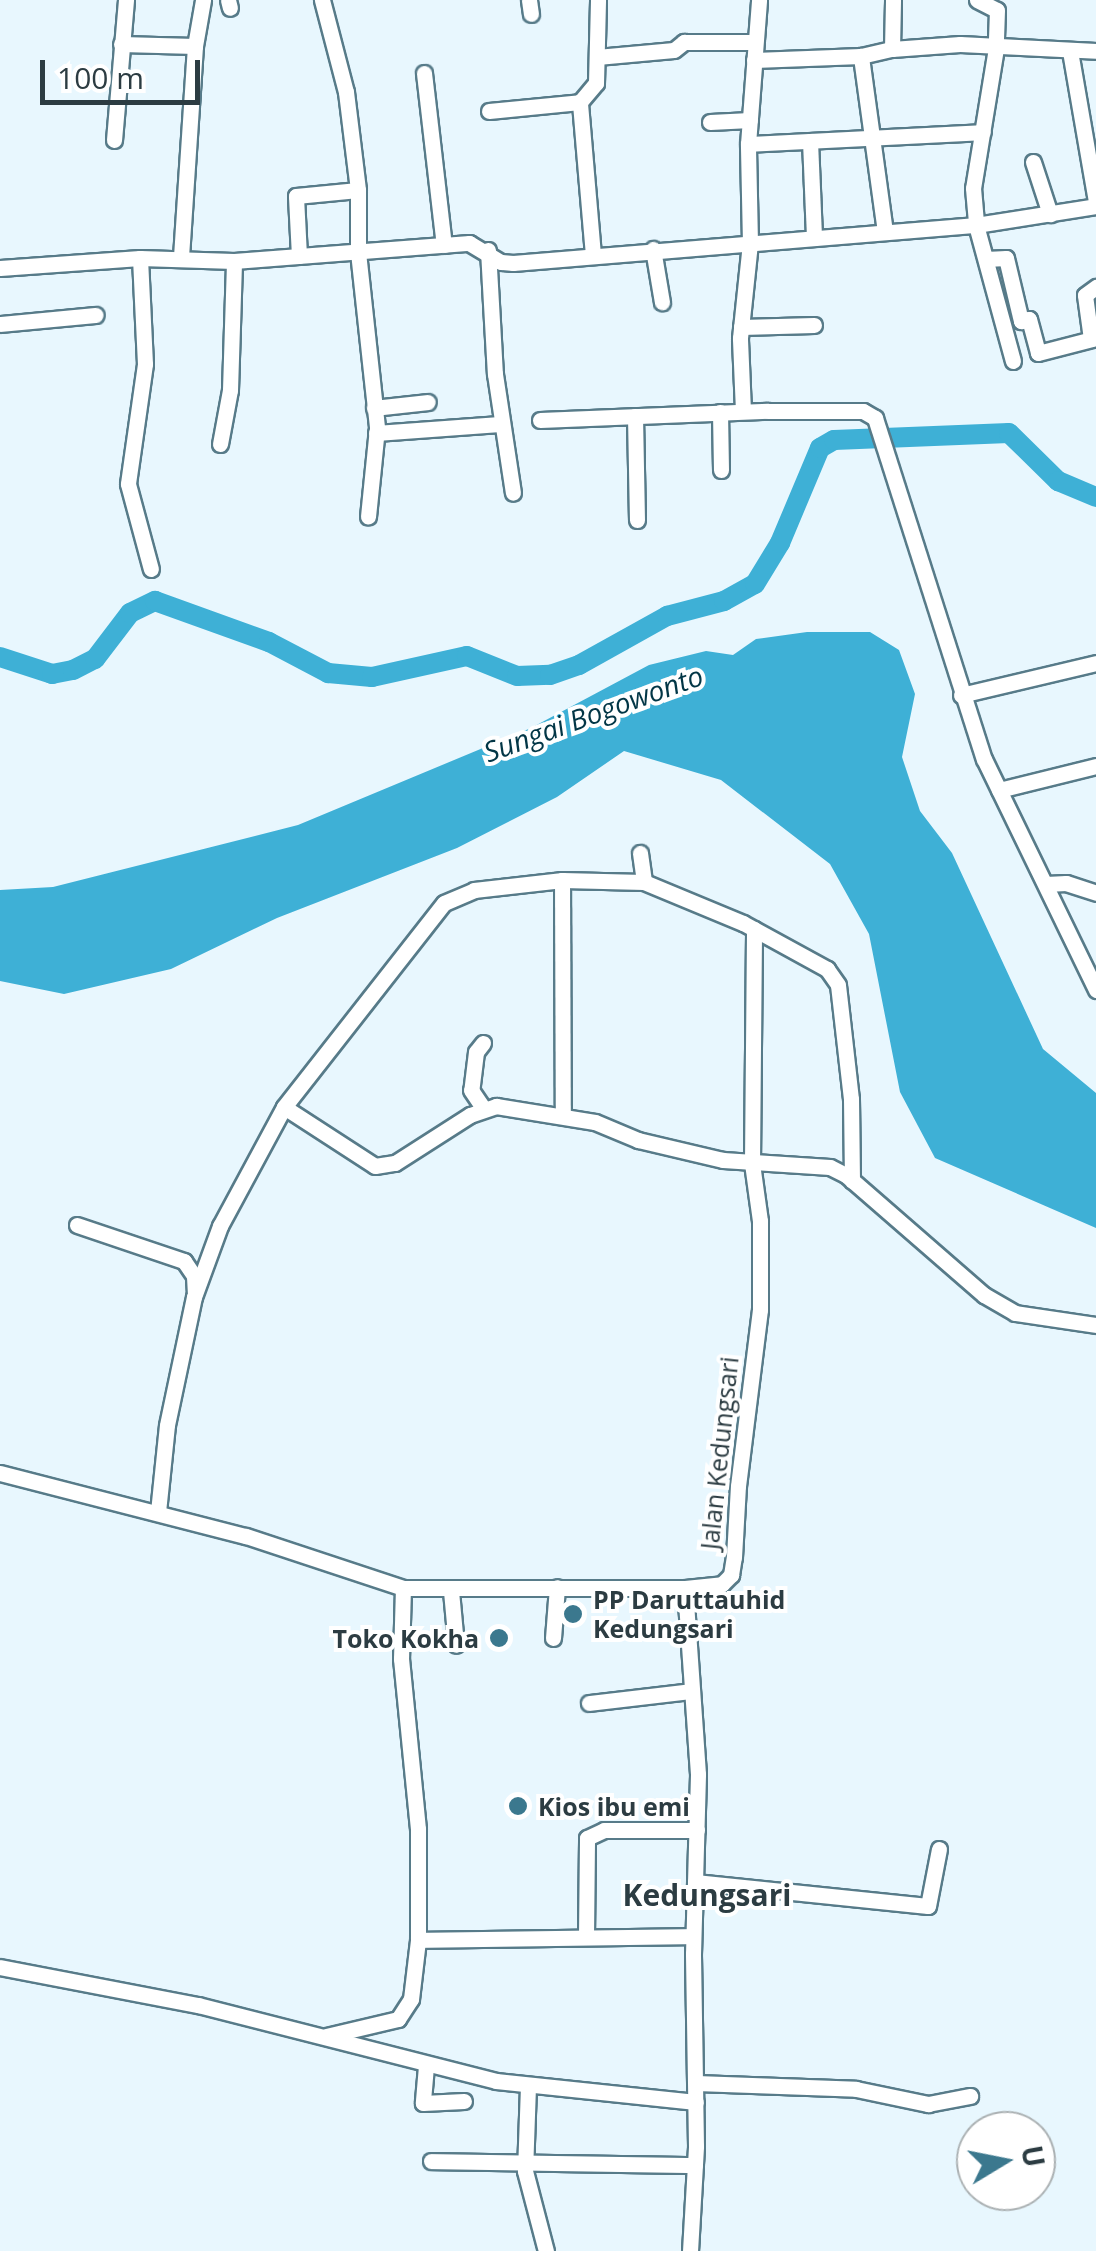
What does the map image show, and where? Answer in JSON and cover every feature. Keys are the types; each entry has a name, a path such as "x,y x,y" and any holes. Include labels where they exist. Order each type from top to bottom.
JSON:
{"street":[{"path":"114,140 126,0"},
{"path":"181,259 195,46 203,0"},
{"path":"322,0 346,92 358,190 358,252 376,433 368,517"},
{"path":"489,111 580,102 596,83 598,0"},
{"path":"744,411 742,327 750,244 748,144 759,0"},
{"path":"892,50 893,0"},
{"path":"977,0 996,10 996,48 974,188 976,225 1013,361"},
{"path":"597,57 674,50 684,42 756,42"},
{"path":"120,44 195,46"},
{"path":"754,60 860,56 960,44 1096,51"},
{"path":"0,268 140,258 234,261 469,243 488,250 501,262 513,263 976,225 1050,214 1096,204 1070,51"},
{"path":"860,56 885,232"},
{"path":"424,73 444,245"},
{"path":"580,102 593,256"},
{"path":"710,122 750,120"},
{"path":"748,144 983,132"},
{"path":"810,140 814,238"},
{"path":"1034,162 1050,214"},
{"path":"299,256 296,196 358,190"},
{"path":"653,249 662,302"},
{"path":"488,250 500,424 513,492"},
{"path":"140,258 145,364 128,484 151,569"},
{"path":"986,259 1006,258 1021,321 1029,319 1038,352 1094,338 1085,295 1096,287"},
{"path":"220,444 230,390 234,261"},
{"path":"0,324 96,315"},
{"path":"742,327 814,325"},
{"path":"374,408 428,402"},
{"path":"540,420 744,411 864,411 875,418 961,695 999,790 1096,990"},
{"path":"720,412 721,470"},
{"path":"634,416 637,520"},
{"path":"376,433 500,424"},
{"path":"961,695 1095,667"},
{"path":"999,790 1096,766"},
{"path":"640,852 644,882"},
{"path":"562,880 563,1116"},
{"path":"158,1512 166,1425 194,1297 220,1226 284,1107 444,903 474,890 562,880 644,882 754,929 827,969 838,984 851,1099 852,1180"},
{"path":"1046,884 1066,882 1096,894"},
{"path":"752,1164 754,929"},
{"path":"482,1043 476,1052 471,1094 484,1109"},
{"path":"284,1107 366,1161 386,1167 484,1109 511,1108 563,1116 683,1152 752,1164 830,1167 852,1180 984,1296 1015,1313 1096,1325"},
{"name":"Jalan Kedungsari","path":"685,1588 722,1584 731,1574 734,1557 738,1486 760,1310 760,1221 752,1164"},
{"path":"77,1225 184,1262 194,1276 194,1297"},
{"path":"0,1473 158,1512 403,1588 685,1588 697,1830 693,1936 696,2102 690,2251"},
{"path":"553,1638 558,1587"},
{"path":"321,2037 398,2020 411,1999 418,1940 418,1829 401,1660 403,1588"},
{"path":"451,1591 456,1645"},
{"path":"590,1703 691,1691"},
{"path":"586,1938 587,1838 604,1830 697,1830"},
{"path":"695,1882 928,1906 938,1849"},
{"path":"418,1940 693,1936"},
{"path":"0,1967 198,2006 426,2066 528,2086 696,2102"},
{"path":"426,2066 423,2103 464,2101"},
{"path":"696,2083 856,2089 928,2104 970,2096"},
{"path":"528,2086 524,2165 546,2251"},
{"path":"431,2160 524,2165 694,2165"}],"water":[{"name":"Sungai Bogowonto","path":"807,632 870,632 899,650 915,694 902,757 920,811 952,853 1043,1049 1096,1093 1096,1228 935,1158 900,1092 869,934 830,864 721,780 624,751 557,797 457,848 277,918 171,969 64,994 0,981 0,890 53,887 298,825 531,728 649,665 706,651 733,655 756,639"}],"waterway":[{"path":"0,657 52,674 73,670 95,659 130,613 155,601 269,642 328,673 372,677 467,656 517,676 550,675 579,665 667,616 724,601 755,584 780,543 820,448 834,440 1009,433 1058,481 1096,497"}],"place":[{"name":"PP Daruttauhid Kedungsari","path":"573,1614"},
{"name":"Toko Kokha","path":"499,1638"},
{"name":"Kios ibu emi","path":"518,1806"}],"district":[{"name":"Kedungsari","path":"707,1895"}]}
